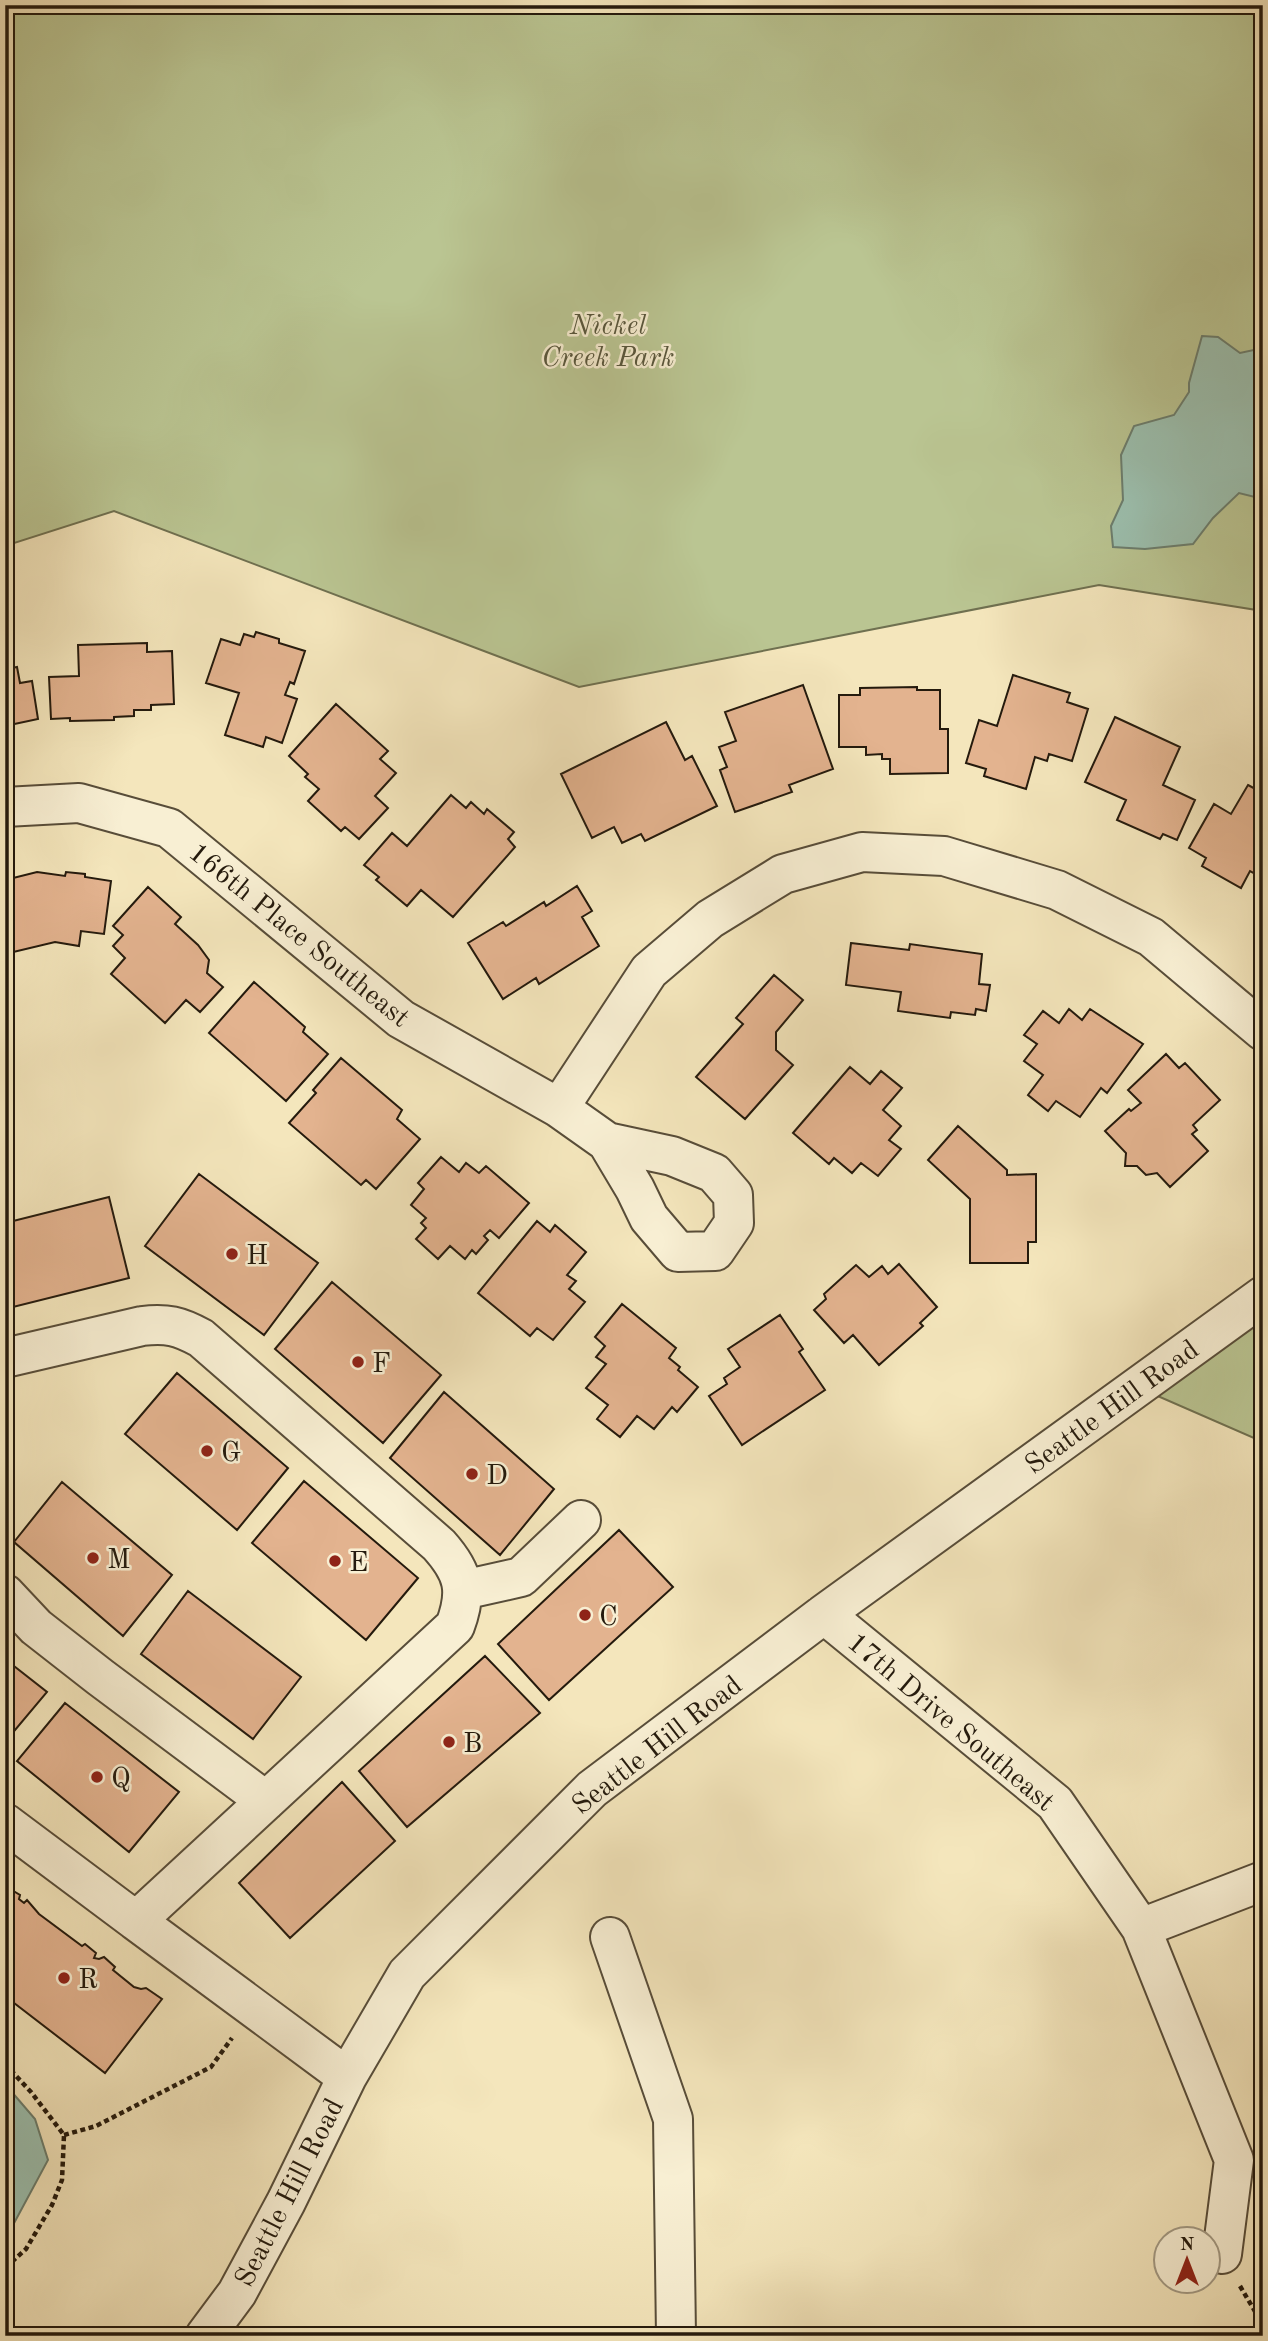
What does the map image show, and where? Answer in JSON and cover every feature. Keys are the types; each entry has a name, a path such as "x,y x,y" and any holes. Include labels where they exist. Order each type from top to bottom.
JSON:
{"street":[{"name":"166th Place Southeast","path":"5,807 79,803 169,828 401,1019 559,1108 607,1142"},
{"path":"559,1108 649,971 710,919 783,874 862,852 944,856 1057,890 1151,937 1263,1031"},
{"name":"Seattle Hill Road","path":"205,2336 237,2293 286,2202 347,2077 407,1974 592,1789 824,1614 1263,1296"},
{"path":"5,1358 142,1326 160,1324 180,1327 201,1338 439,1545 460,1573 463,1590 455,1626 136,1921"},
{"path":"463,1590 521,1577 581,1520"},
{"path":"5,1594 46,1635 265,1801"},
{"name":"17th Drive Southeast","path":"824,1614 1055,1803 1141,1928 1234,2160 1222,2254"},
{"path":"5,1823 347,2077"},
{"path":"1141,1928 1263,1881"},
{"path":"610,1937 673,2119 676,2336"}],"path":[{"path":"64,2135 96,2126 211,2067 233,2036"},
{"path":"5,2064 31,2092 64,2135 62,2180 52,2205 26,2249 5,2268"}],"green space":[{"name":"Nickel Creek Park","path":"5,5 1263,5 1263,611 1099,585 579,687 114,511 5,546"},
{"path":"1263,1296 1263,1442 1137,1387"}],"shaded area":[{"path":"1202,336 1218,337 1240,353 1263,348 1263,499 1239,493 1213,518 1193,544 1145,549 1113,547 1111,526 1123,500 1121,455 1134,426 1174,415 1189,392"},
{"path":"5,2084 35,2119 48,2160 5,2240"}],"building":[{"path":"256,632 305,651 294,684 290,682 285,695 297,699 282,743 266,737 263,747 225,735 239,693 206,683 221,639 240,645 244,634 254,637"},
{"path":"8,639 12,668 17,667 20,683 32,681 38,719 5,726 5,640"},
{"path":"147,643 147,652 172,651 174,704 151,705 151,710 134,710 134,716 114,717 114,720 51,719 49,677 79,676 78,645"},
{"path":"1013,675 1070,693 1067,702 1088,709 1072,761 1049,754 1047,761 1035,757 1026,789 984,776 986,769 966,763 979,720 997,726"},
{"path":"803,685 833,769 789,785 792,792 735,812 720,770 727,767 719,747 736,741 725,712"},
{"path":"917,687 917,690 940,690 940,729 948,729 948,773 890,774 890,759 882,759 882,754 866,755 866,747 839,747 839,695 860,695 860,688"},
{"path":"336,704 388,751 380,759 396,773 375,796 388,808 359,839 345,827 341,831 308,801 319,789 305,777 308,774 289,756"},
{"path":"1115,717 1180,747 1163,785 1195,800 1177,840 1163,834 1160,839 1117,820 1126,800 1085,782"},
{"path":"666,722 685,760 692,756 717,806 645,841 641,834 622,843 614,827 592,838 561,774"},
{"path":"1248,785 1263,793 1263,878 1250,871 1241,888 1202,866 1206,858 1189,848 1214,804 1231,814"},
{"path":"451,795 466,808 471,802 484,814 487,809 514,832 508,839 515,847 453,917 421,890 407,906 376,880 379,877 364,865 392,833 407,846"},
{"path":"37,872 65,876 66,872 85,874 85,877 111,881 104,934 81,931 79,946 55,942 5,954 5,880"},
{"path":"577,886 592,911 582,917 599,946 539,984 536,978 503,999 468,943 503,922 506,926 544,902 546,906"},
{"path":"148,887 181,917 175,924 198,945 209,960 207,973 223,987 200,1012 186,1000 165,1023 111,974 125,958 113,946 123,935 113,926"},
{"path":"851,943 909,950 910,944 982,954 979,984 990,985 986,1011 976,1009 975,1015 951,1012 950,1018 898,1011 901,992 846,985"},
{"path":"774,975 803,1000 776,1032 776,1050 793,1065 745,1119 696,1077 743,1024 736,1018"},
{"path":"254,982 305,1027 303,1032 328,1054 286,1101 209,1033"},
{"path":"1069,1009 1082,1020 1090,1009 1143,1044 1107,1093 1101,1088 1080,1117 1056,1101 1048,1111 1028,1095 1043,1075 1024,1061 1037,1044 1024,1035 1043,1011 1059,1023"},
{"path":"1166,1054 1179,1068 1185,1063 1220,1100 1193,1125 1197,1130 1192,1134 1208,1151 1170,1187 1157,1173 1146,1175 1137,1166 1125,1166 1126,1153 1105,1131 1129,1109 1131,1111 1141,1103 1128,1090"},
{"path":"341,1058 402,1110 397,1119 420,1139 376,1189 366,1180 361,1185 289,1123 316,1093 313,1090"},
{"path":"850,1067 870,1084 881,1071 902,1088 883,1110 901,1126 889,1140 901,1149 878,1176 861,1163 852,1173 834,1158 829,1164 793,1133"},
{"path":"958,1126 1007,1170 1007,1175 1036,1174 1036,1242 1028,1242 1028,1263 970,1263 970,1199 928,1160"},
{"path":"441,1157 459,1172 466,1163 479,1173 486,1166 529,1203 499,1238 490,1230 484,1236 488,1240 476,1254 472,1250 465,1259 450,1246 438,1259 416,1239 426,1228 421,1223 426,1218 411,1205 424,1189 418,1183"},
{"name":"H","path":"199,1174 318,1263 264,1335 145,1246"},
{"path":"109,1197 129,1278 5,1309 5,1223"},
{"path":"537,1221 550,1232 555,1225 586,1252 567,1275 576,1281 569,1289 585,1302 553,1340 537,1328 530,1336 478,1293"},
{"path":"899,1264 937,1307 920,1323 923,1326 879,1365 853,1335 844,1343 814,1310 826,1299 824,1294 856,1265 869,1277 882,1266 888,1274"},
{"name":"F","path":"332,1282 441,1375 383,1443 275,1349"},
{"path":"622,1304 676,1348 669,1358 680,1367 678,1370 698,1387 677,1412 672,1407 654,1429 637,1416 620,1437 597,1419 608,1405 586,1388 606,1364 596,1357 605,1346 595,1337"},
{"path":"780,1315 803,1349 799,1352 825,1390 742,1445 709,1396 727,1384 724,1378 740,1367 728,1349"},
{"name":"G","path":"177,1373 288,1468 237,1530 125,1434"},
{"name":"D","path":"444,1392 554,1489 500,1555 390,1458"},
{"name":"E","path":"304,1481 418,1578 366,1640 252,1543"},
{"name":"M","path":"62,1482 172,1575 123,1636 14,1542"},
{"name":"C","path":"619,1530 673,1587 549,1700 498,1644"},
{"path":"188,1591 301,1677 253,1739 141,1654"},
{"name":"B","path":"485,1656 540,1713 407,1827 359,1771"},
{"path":"5,1659 47,1692 5,1742"},
{"name":"Q","path":"65,1703 179,1792 129,1852 17,1761"},
{"path":"342,1782 395,1841 290,1938 239,1883"},
{"name":"R","path":"5,1886 20,1895 19,1899 24,1903 27,1900 39,1914 82,1946 85,1944 96,1953 94,1958 104,1957 115,1967 113,1970 134,1987 146,1988 162,1999 105,2073 5,1996"}],"place":[{"name":"H","path":"232,1254"},
{"name":"F","path":"358,1362"},
{"name":"G","path":"207,1451"},
{"name":"D","path":"472,1474"},
{"name":"M","path":"93,1558"},
{"name":"E","path":"335,1561"},
{"name":"C","path":"585,1615"},
{"name":"B","path":"449,1742"},
{"name":"Q","path":"97,1777"},
{"name":"R","path":"64,1978"}]}
